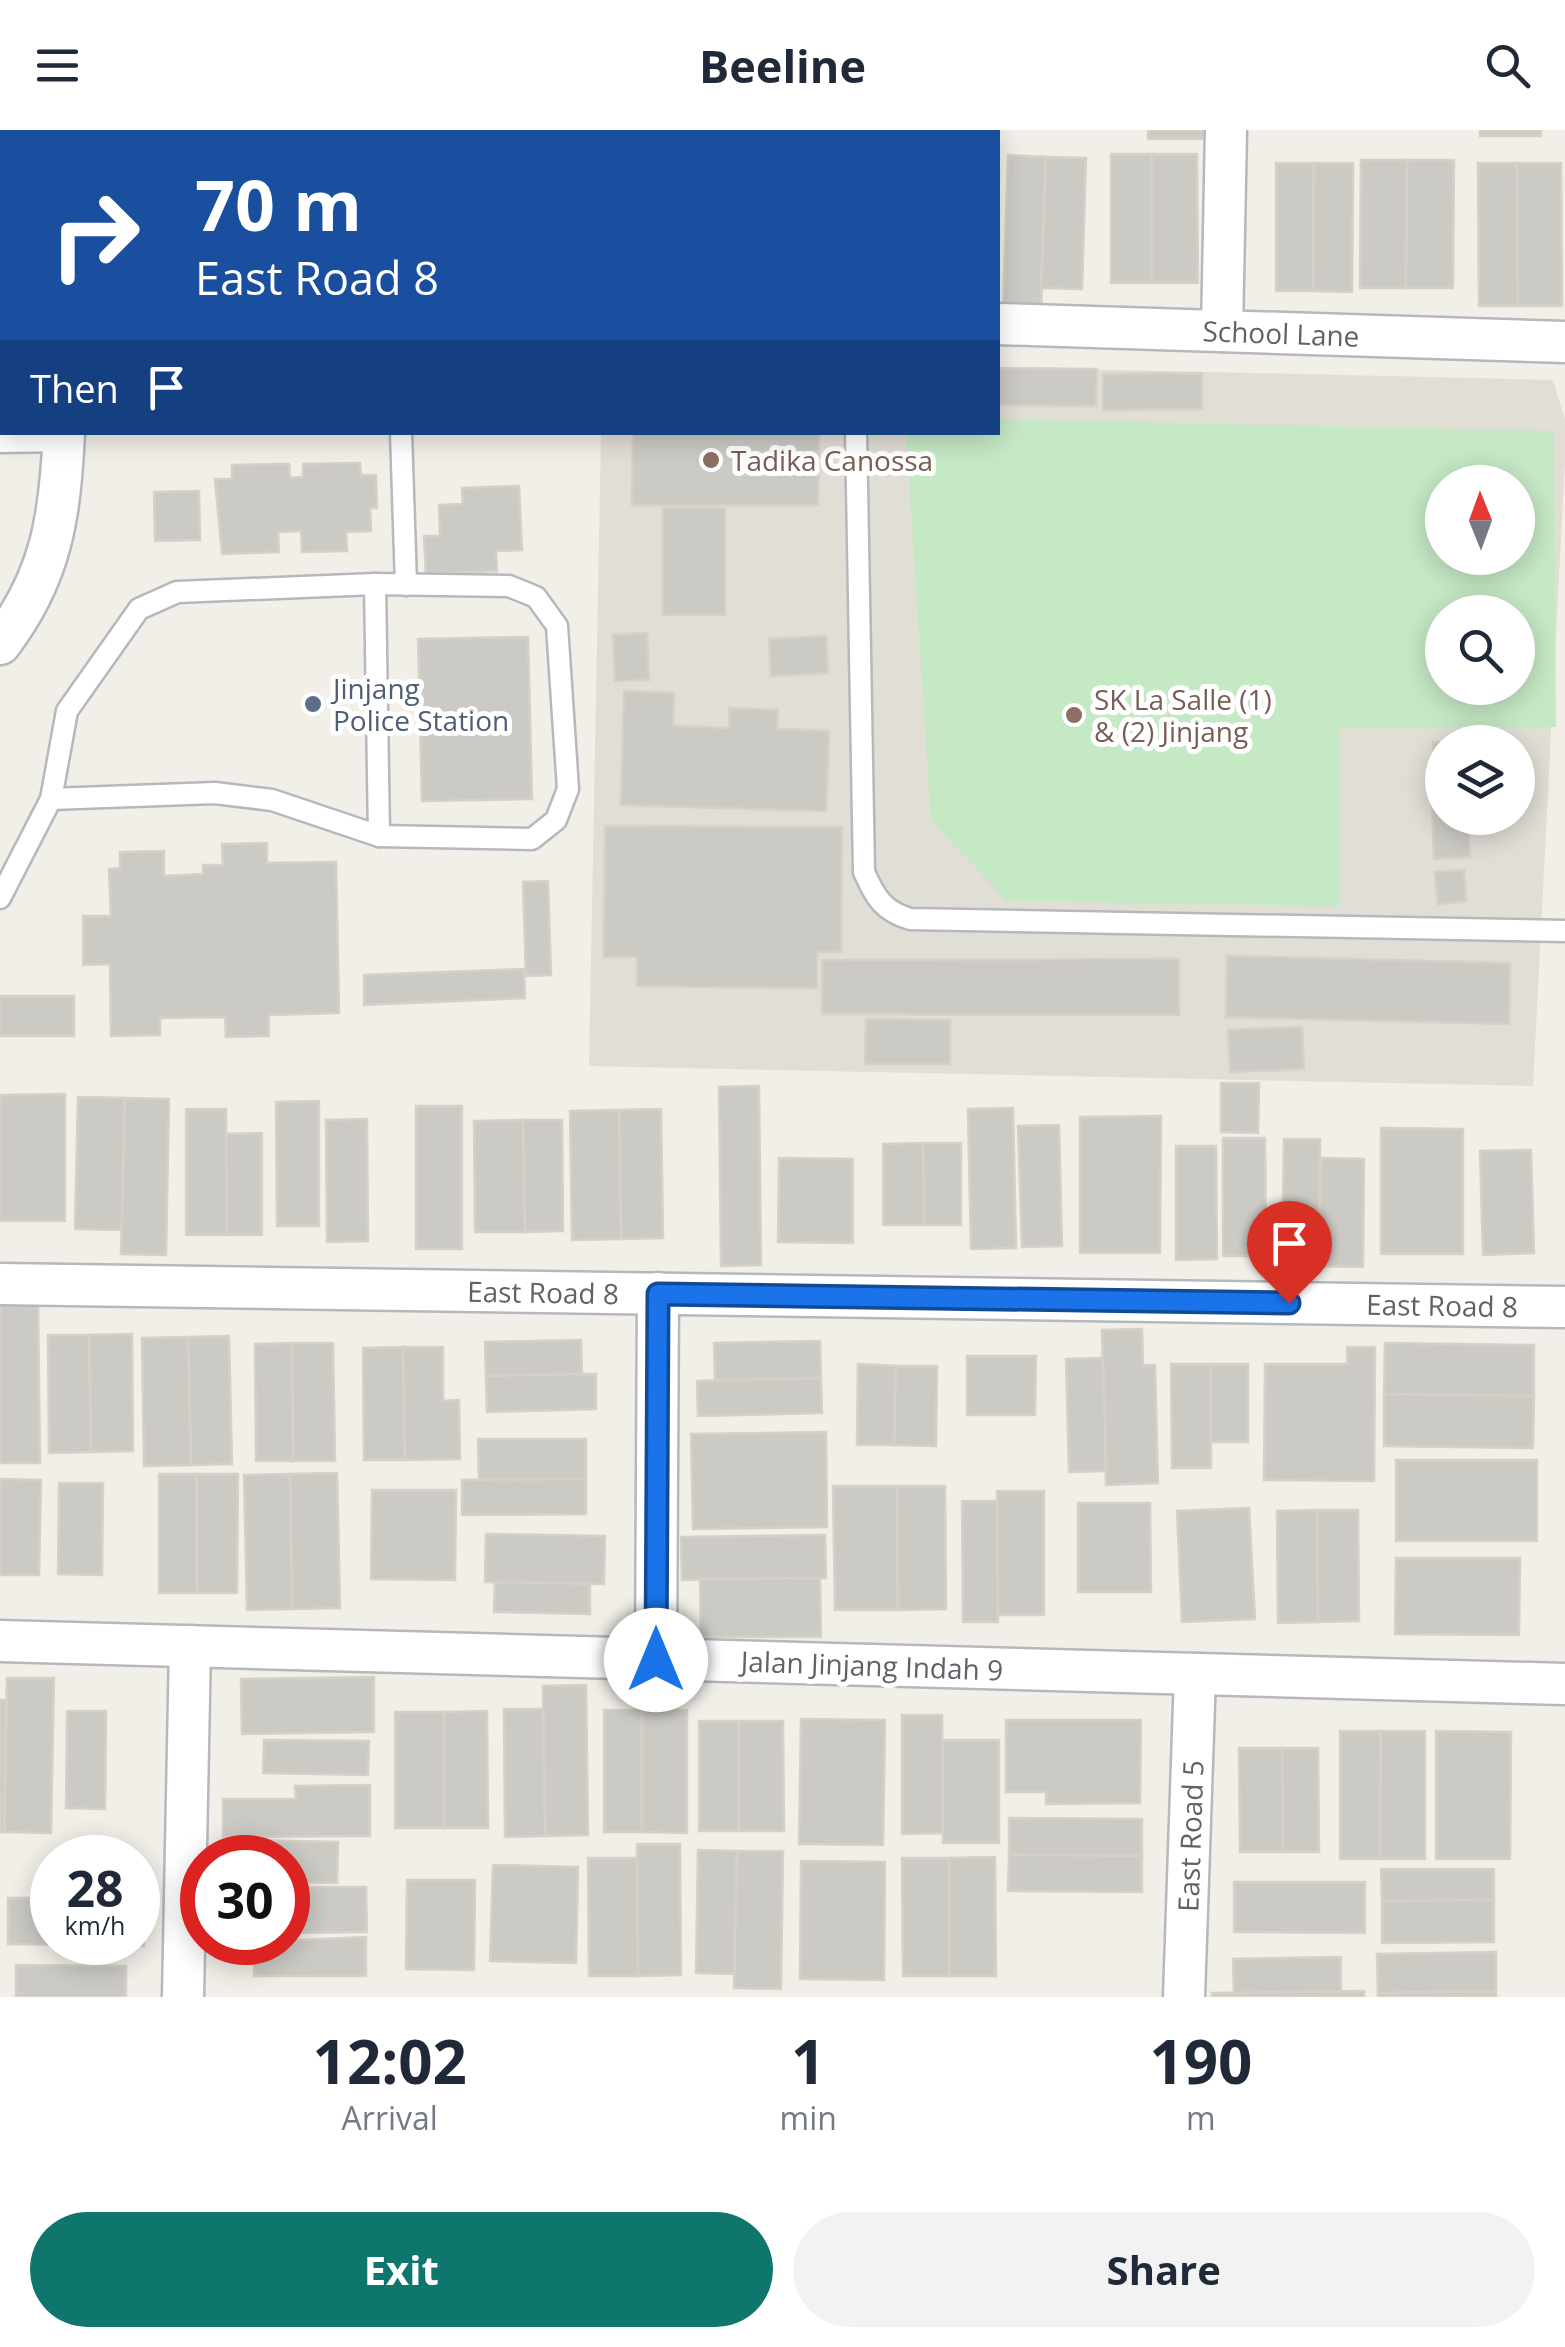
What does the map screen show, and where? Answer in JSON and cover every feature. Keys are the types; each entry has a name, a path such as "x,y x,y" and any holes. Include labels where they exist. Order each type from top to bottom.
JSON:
{"street":[{"path":"1222,332 1226,130"},
{"name":"School Lane","path":"1000,324 1565,342"},
{"path":"0,644 41,581 58,507 64,436"},
{"name":"East Road 8","path":"0,1284 1565,1307"},
{"path":"656,1660 658,1294"},
{"name":"Jalan Jinjang Indah 9","path":"0,1641 1565,1684"},
{"path":"183,1997 190,1646"},
{"name":"East Road 5","path":"1184,1997 1195,1674"}],"lane":[{"path":"401,435 406,584"},
{"path":"856,435 864,872 875,898 891,914 910,920 1565,931"},
{"path":"0,442 64,436"},
{"path":"375,584 378,836"},
{"path":"0,898 51,799 68,711 139,608 177,592 375,584 509,586 536,598 557,626 568,789 556,820 532,839 378,836 272,800 216,793 51,799"}],"shaded area":[{"name":"SK La Salle (1) & (2) Jinjang","path":"1000,367 1553,380 1565,419 1565,460 1533,1086 589,1066 601,435 1000,435"}],"green space":[{"path":"1000,419 1554,431 1556,727 1339,728 1339,906 1007,901 931,821 906,435 1000,435"}],"building":[{"path":"1148,130 1204,130 1204,139 1148,139"},
{"path":"1480,130 1541,130 1541,136 1480,136"},
{"path":"1111,154 1152,154 1152,283 1111,283"},
{"path":"1152,154 1197,154 1198,283 1152,283"},
{"path":"1008,155 1046,157 1041,312 1003,310"},
{"path":"1046,157 1086,158 1082,289 1041,288"},
{"path":"1361,160 1407,160 1406,288 1360,288"},
{"path":"1407,160 1454,160 1453,288 1406,288"},
{"path":"1276,163 1314,163 1313,291 1276,291"},
{"path":"1314,163 1353,163 1352,292 1313,291"},
{"path":"1478,163 1517,163 1518,306 1479,306"},
{"path":"1517,163 1561,163 1562,306 1518,306"},
{"path":"1000,368 1097,369 1096,406 1000,405"},
{"path":"1202,373 1202,409 1103,410 1103,374"},
{"path":"633,435 819,435 818,505 632,505"},
{"path":"360,463 361,475 376,475 377,508 370,508 371,531 346,532 347,551 302,552 301,531 278,532 279,552 222,554 215,479 232,479 232,465 289,464 290,478 303,477 303,464"},
{"path":"519,486 522,550 496,551 497,571 426,574 424,536 440,536 439,505 463,504 462,488"},
{"path":"199,491 200,540 155,541 154,492"},
{"path":"663,508 725,508 725,615 663,615"},
{"path":"647,633 649,680 615,681 613,635"},
{"path":"826,636 828,673 771,676 769,639"},
{"path":"528,637 532,799 422,801 418,639"},
{"path":"624,691 674,693 673,726 729,728 729,708 778,710 777,729 829,731 826,811 621,805"},
{"path":"605,826 842,827 841,952 817,952 817,988 637,986 637,957 604,957"},
{"path":"1433,835 1469,835 1470,857 1434,859"},
{"path":"267,843 267,863 336,862 339,1013 269,1015 269,1036 226,1037 225,1017 160,1018 160,1035 111,1036 110,964 83,965 83,916 111,916 109,869 120,868 120,852 164,851 164,876 203,874 203,865 223,865 222,844"},
{"path":"1464,870 1466,901 1438,904 1435,872"},
{"path":"548,881 551,975 526,976 523,882"},
{"path":"1227,956 1510,963 1509,1024 1226,1017"},
{"path":"1179,959 1179,1015 822,1014 822,960"},
{"path":"524,969 525,998 364,1005 364,975"},
{"path":"0,996 74,996 74,1036 0,1036"},
{"path":"866,1019 950,1020 950,1064 865,1064"},
{"path":"1302,1027 1304,1069 1230,1072 1228,1030"},
{"path":"1221,1083 1259,1083 1258,1133 1221,1132"},
{"path":"759,1086 761,1265 721,1266 719,1087"},
{"path":"65,1094 65,1221 0,1221 0,1095"},
{"path":"78,1097 125,1098 122,1230 75,1229"},
{"path":"125,1098 169,1099 166,1255 121,1254"},
{"path":"319,1101 319,1226 277,1226 276,1102"},
{"path":"416,1106 462,1106 462,1249 416,1249"},
{"path":"1013,1108 1016,1248 971,1249 968,1109"},
{"path":"186,1109 226,1109 227,1235 186,1235"},
{"path":"661,1109 663,1238 621,1239 619,1110"},
{"path":"619,1110 621,1239 572,1240 570,1111"},
{"path":"1161,1116 1160,1253 1080,1253 1080,1117"},
{"path":"367,1119 368,1241 327,1242 326,1120"},
{"path":"523,1120 525,1232 475,1232 474,1121"},
{"path":"523,1120 562,1120 563,1231 525,1232"},
{"path":"1059,1125 1062,1246 1022,1247 1018,1126"},
{"path":"1381,1128 1463,1129 1463,1254 1381,1254"},
{"path":"262,1133 262,1235 227,1235 226,1134"},
{"path":"1223,1138 1265,1138 1266,1256 1223,1256"},
{"path":"1284,1139 1320,1139 1319,1266 1282,1266"},
{"path":"923,1143 961,1143 961,1225 924,1225"},
{"path":"923,1143 924,1225 883,1225 883,1144"},
{"path":"1176,1146 1216,1146 1217,1259 1176,1260"},
{"path":"1531,1150 1534,1253 1483,1255 1480,1151"},
{"path":"779,1158 853,1159 853,1243 778,1242"},
{"path":"1321,1158 1364,1159 1363,1267 1319,1266"},
{"path":"38,1305 40,1463 0,1463 0,1306"},
{"path":"1142,1329 1143,1365 1155,1365 1158,1483 1106,1485 1102,1330"},
{"path":"132,1334 133,1451 91,1452 89,1335"},
{"path":"48,1335 89,1335 91,1452 49,1453"},
{"path":"229,1336 232,1464 191,1465 188,1337"},
{"path":"188,1337 191,1465 144,1466 142,1338"},
{"path":"581,1340 582,1374 486,1376 485,1342"},
{"path":"820,1341 821,1378 715,1380 714,1343"},
{"path":"292,1343 333,1343 335,1461 293,1461"},
{"path":"292,1343 293,1461 256,1461 255,1344"},
{"path":"1385,1343 1534,1345 1534,1396 1384,1394"},
{"path":"403,1347 405,1460 364,1460 363,1348"},
{"path":"403,1347 443,1347 443,1401 459,1400 460,1459 405,1460"},
{"path":"1347,1347 1375,1347 1374,1481 1264,1480 1265,1364 1347,1364"},
{"path":"967,1356 1036,1356 1035,1415 967,1415"},
{"path":"1103,1358 1106,1471 1069,1472 1066,1359"},
{"path":"858,1364 896,1366 894,1445 857,1445"},
{"path":"1171,1364 1211,1364 1211,1468 1172,1468"},
{"path":"1211,1364 1248,1364 1248,1442 1211,1442"},
{"path":"896,1366 937,1366 936,1446 894,1445"},
{"path":"596,1374 596,1409 487,1412 486,1376"},
{"path":"821,1378 822,1413 698,1416 697,1381"},
{"path":"1384,1394 1534,1396 1533,1448 1384,1446"},
{"path":"826,1432 827,1527 693,1529 691,1434"},
{"path":"478,1439 586,1439 586,1479 479,1480"},
{"path":"1396,1460 1537,1460 1537,1541 1396,1541"},
{"path":"337,1473 340,1608 292,1609 290,1474"},
{"path":"159,1474 197,1474 197,1593 159,1593"},
{"path":"197,1474 238,1474 237,1593 197,1593"},
{"path":"290,1474 292,1609 247,1610 244,1475"},
{"path":"0,1479 41,1480 39,1575 0,1575"},
{"path":"586,1479 586,1514 462,1515 462,1480"},
{"path":"59,1483 103,1483 102,1575 58,1574"},
{"path":"833,1486 897,1486 898,1610 835,1610"},
{"path":"897,1486 945,1486 946,1609 898,1610"},
{"path":"372,1490 456,1490 455,1580 371,1579"},
{"path":"997,1491 1044,1491 1044,1615 998,1615"},
{"path":"962,1501 997,1501 998,1622 963,1622"},
{"path":"1078,1503 1150,1503 1151,1592 1078,1592"},
{"path":"1249,1508 1255,1619 1182,1622 1177,1511"},
{"path":"1317,1510 1358,1510 1359,1621 1318,1622"},
{"path":"1317,1510 1318,1622 1278,1623 1277,1511"},
{"path":"486,1534 605,1536 604,1584 485,1582"},
{"path":"825,1535 826,1578 682,1580 681,1537"},
{"path":"1396,1558 1520,1558 1519,1635 1395,1634"},
{"path":"820,1578 821,1637 701,1637 700,1579"},
{"path":"495,1582 590,1584 590,1614 494,1612"},
{"path":"374,1677 374,1732 242,1734 241,1679"},
{"path":"7,1678 54,1678 51,1833 4,1832"},
{"path":"586,1685 588,1835 545,1836 543,1686"},
{"path":"0,1700 6,1700 4,1832 0,1832"},
{"path":"504,1709 543,1709 545,1836 505,1837"},
{"path":"604,1710 642,1710 642,1832 604,1832"},
{"path":"642,1710 687,1710 687,1833 642,1832"},
{"path":"67,1711 106,1711 105,1809 66,1808"},
{"path":"487,1711 488,1828 444,1828 444,1712"},
{"path":"395,1712 444,1712 444,1828 395,1828"},
{"path":"902,1715 942,1715 943,1833 902,1834"},
{"path":"801,1719 885,1720 883,1845 799,1844"},
{"path":"1006,1720 1141,1720 1140,1803 1046,1804 1046,1792 1006,1792"},
{"path":"699,1721 739,1721 739,1831 699,1831"},
{"path":"739,1721 783,1721 784,1831 739,1831"},
{"path":"1340,1731 1381,1731 1380,1859 1340,1859"},
{"path":"1381,1731 1425,1731 1425,1859 1380,1859"},
{"path":"1436,1731 1511,1732 1510,1859 1436,1859"},
{"path":"264,1740 369,1741 368,1775 263,1773"},
{"path":"943,1740 999,1740 999,1843 943,1843"},
{"path":"1239,1748 1282,1748 1283,1852 1240,1852"},
{"path":"1282,1748 1318,1748 1319,1852 1283,1852"},
{"path":"370,1785 370,1836 223,1835 223,1799 296,1799 295,1786"},
{"path":"1009,1818 1142,1819 1142,1856 1009,1855"},
{"path":"310,1841 338,1842 337,1883 310,1882"},
{"path":"637,1844 680,1844 681,1975 638,1976"},
{"path":"698,1850 737,1851 735,1974 696,1973"},
{"path":"737,1851 783,1851 781,1989 734,1988"},
{"path":"1009,1855 1142,1856 1142,1892 1008,1891"},
{"path":"995,1857 996,1976 949,1976 949,1858"},
{"path":"588,1858 637,1858 638,1976 589,1976"},
{"path":"902,1858 949,1858 949,1976 903,1976"},
{"path":"801,1861 885,1862 884,1980 800,1979"},
{"path":"493,1865 578,1867 576,1963 490,1961"},
{"path":"1381,1869 1494,1869 1494,1900 1382,1901"},
{"path":"407,1880 475,1880 474,1970 406,1969"},
{"path":"1234,1882 1365,1882 1365,1933 1234,1932"},
{"path":"310,1887 366,1887 367,1932 310,1933"},
{"path":"8,1898 30,1898 30,1944 8,1944"},
{"path":"1494,1900 1494,1942 1382,1943 1382,1901"},
{"path":"366,1937 366,1976 254,1976 254,1965 310,1965 310,1940"},
{"path":"1496,1952 1496,1991 1378,1993 1377,1954"},
{"path":"1341,1957 1341,1992 1234,1993 1233,1959"},
{"path":"16,1965 126,1966 126,1997 16,1997"},
{"path":"1364,1991 1364,1997 1212,1997 1212,1993"},
{"path":"1496,1991 1496,1997 1378,1997 1378,1993"}],"place":[{"name":"Tadika Canossa","path":"711,460"},
{"name":"Jinjang Police Station","path":"313,704"},
{"name":"SK La Salle (1) & (2) Jinjang","path":"1074,715"}],"route":[{"path":"656,1660 658,1294 1289,1303"}]}
